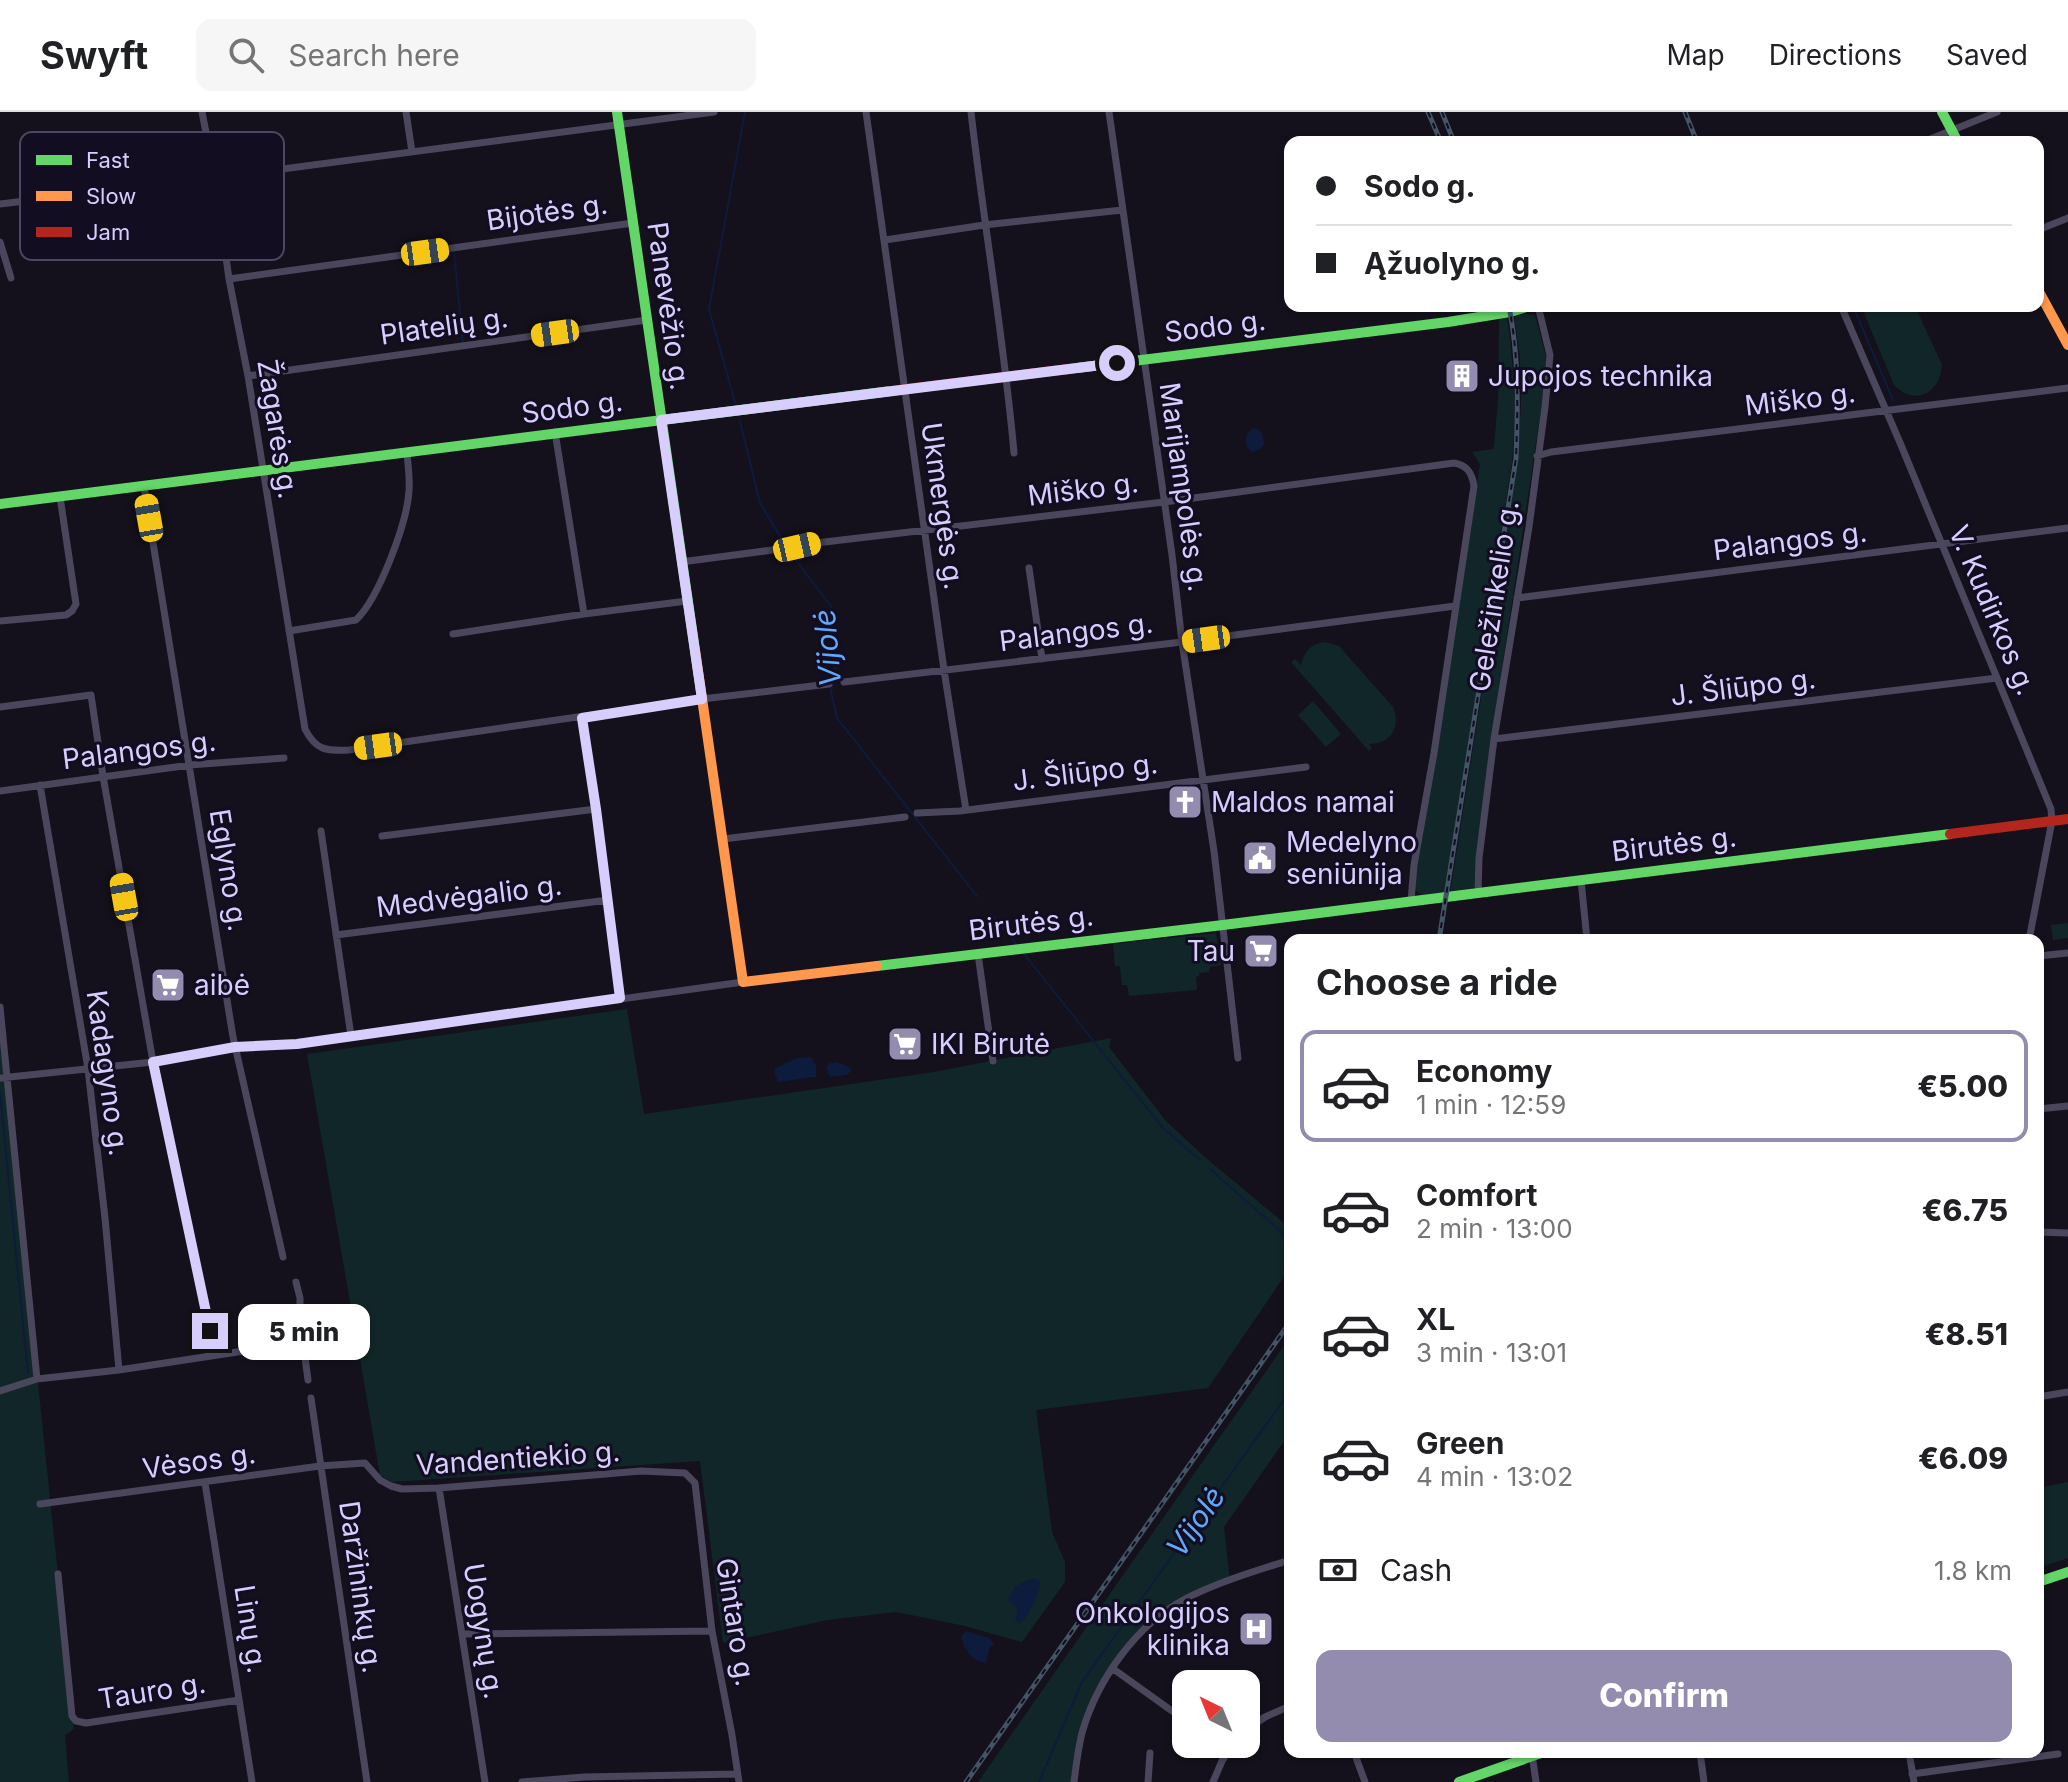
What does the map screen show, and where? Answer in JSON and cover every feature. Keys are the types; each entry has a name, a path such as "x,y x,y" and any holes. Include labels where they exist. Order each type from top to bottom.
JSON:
{"main road":[{"name":"Panevėžio g.","path":"617,112 743,982"},
{"path":"1942,112 1955,136"},
{"path":"2044,301 2068,345"},
{"name":"Sodo g.","path":"0,504 1510,312"},
{"name":"Birutės g.","path":"743,982 2068,819"},
{"path":"2044,1580 2068,1572"},
{"path":"1459,1782 1522,1758"}],"street":[{"name":"Žagarės g.","path":"202,112 206,132"},
{"path":"406,112 412,152"},
{"path":"284,169 714,112"},
{"name":"Ukmergės g.","path":"866,112 966,810"},
{"path":"971,112 1007,377 1014,453"},
{"name":"Marijampolės g.","path":"1109,112 1214,851 1238,1058"},
{"path":"1938,136 1997,112"},
{"path":"0,204 20,202"},
{"path":"885,240 984,225 1122,210"},
{"path":"2044,228 2068,218"},
{"name":"Bijotės g.","path":"229,279 633,223"},
{"path":"0,242 11,278"},
{"name":"Žagarės g.","path":"226,260 305,729 310,738 321,749 349,750 582,718"},
{"name":"Geležinkelio g.","path":"1478,893 1479,858 1494,739 1529,527 1545,407 1550,355 1539,312"},
{"name":"V. Kudirkos g.","path":"1844,312 2051,809 2052,821 2030,934"},
{"name":"Platelių g.","path":"248,376 647,320"},
{"name":"Miško g.","path":"1537,456 2068,388"},
{"path":"555,432 584,614"},
{"path":"289,631 356,620 364,613 384,574 405,516 409,491 407,453"},
{"name":"Miško g.","path":"797,547 1454,463 1468,469"},
{"name":"Geležinkelio g.","path":"1411,901 1414,865 1474,486 1468,469"},
{"name":"Eglyno g.","path":"144,487 235,1047 283,1257"},
{"path":"0,621 66,615 76,604 60,497"},
{"name":"Palangos g.","path":"1517,598 2068,528"},
{"path":"681,562 780,549"},
{"path":"1029,568 1042,659"},
{"path":"453,634 687,601"},
{"name":"Palangos g.","path":"844,682 1455,606"},
{"name":"J. Šliūpo g.","path":"1494,739 1997,678"},
{"path":"620,998 582,718 702,699 829,684"},
{"path":"0,707 91,695 153,1062 215,1355"},
{"name":"Palangos g.","path":"0,791 190,765 284,758"},
{"name":"J. Šliūpo g.","path":"917,813 966,810 1306,767"},
{"name":"Kadagyno g.","path":"40,785 88,1069 119,1370"},
{"path":"382,836 596,809"},
{"path":"723,839 905,817"},
{"path":"321,831 351,1036"},
{"path":"1581,880 1586,934"},
{"name":"Medvėgalio g.","path":"336,935 608,900"},
{"path":"2044,955 2068,953"},
{"path":"978,954 993,1061"},
{"name":"Birutės g.","path":"3,1077 153,1062 235,1047 297,1044 743,982"},
{"path":"0,1007 3,1077 37,1379"},
{"path":"2044,1108 2068,1106"},
{"path":"2044,1232 2068,1233"},
{"path":"296,1282 308,1380"},
{"path":"0,1391 37,1379 303,1342"},
{"path":"2044,1396 2068,1392"},
{"name":"Daržininkų g.","path":"311,1398 367,1782"},
{"name":"Vėsos g.","path":"40,1504 320,1466 365,1463"},
{"name":"Vandentiekio g.","path":"365,1463 380,1480 402,1489 641,1471 685,1473"},
{"name":"Gintaro g.","path":"685,1473 695,1483 712,1631 738,1778"},
{"name":"Linų g.","path":"205,1483 252,1782"},
{"name":"Uogynų g.","path":"439,1488 485,1782"},
{"path":"1074,1782 1087,1720 1101,1687 1112,1668 1148,1626 1183,1600 1206,1589 1284,1562"},
{"name":"Tauro g.","path":"58,1574 72,1716 76,1721 86,1723 239,1700"},
{"path":"462,1634 712,1631"},
{"path":"1112,1668 1172,1711"},
{"path":"1260,1720 1284,1709"},
{"path":"1148,1782 1150,1753"},
{"path":"2044,1756 2058,1754"},
{"path":"1213,1782 1225,1758"},
{"path":"1356,1758 1365,1782"},
{"path":"1533,1758 1536,1782"},
{"path":"1701,1758 1704,1782"},
{"path":"1910,1758 1913,1778 2034,1758"},
{"path":"522,1782 584,1777 738,1778"}],"green space":[{"path":"1864,312 1918,312 1942,365 1937,383 1925,394 1910,395 1894,385"},
{"path":"1514,315 1535,315 1546,356 1542,404 1492,734 1476,853 1476,885 1472,890 1450,893 1518,456 1520,358"},
{"path":"1507,317 1514,390 1512,462 1445,893 1422,895 1415,890 1414,881 1480,464 1472,452 1493,449 1494,446 1499,321"},
{"path":"1325,642 1339,646 1393,707 1396,721 1393,733 1384,741 1369,744 1372,748 1369,751 1291,662 1295,659 1301,665 1309,649"},
{"path":"1313,701 1341,734 1326,747 1298,715"},
{"path":"2068,923 2068,938 2053,940 2051,925"},
{"path":"1216,933 1221,965 1210,967 1209,972 1199,973 1196,977 1197,990 1129,996 1127,985 1122,985 1120,966 1115,966 1113,944"},
{"path":"0,1007 34,1374 38,1383 74,1729 65,1735 69,1782 0,1782"},
{"path":"627,1009 644,1114 934,1072 1111,1038 1109,1047 1166,1121 1284,1223 1284,1277 1208,1388 1036,1410 1052,1532 1065,1562 1065,1582 1022,1642 896,1612 827,1620 723,1643 700,1461 391,1482 380,1475 307,1054"},
{"path":"1284,1346 1284,1441 1224,1527 1230,1581 1165,1611 1122,1654 1087,1720 1074,1782 978,1782"},
{"path":"2068,1482 2068,1558 2044,1566 2044,1487"}],"water":[{"path":"1254,428 1262,434 1264,444 1252,452 1247,447 1246,439"},
{"path":"811,1057 816,1066 816,1077 778,1082 775,1068 797,1058"},
{"path":"837,1062 851,1068 851,1072 830,1077 826,1067"},
{"path":"1034,1578 1041,1583 1030,1610 1019,1624 1015,1619 1016,1606 1008,1600 1012,1591"},
{"path":"966,1631 989,1638 994,1643 989,1649 986,1663 973,1658 967,1651 961,1637"}],"waterway":[{"name":"Vijolė","path":"735,402 709,309 745,112"},
{"path":"454,252 463,345"},
{"path":"1856,312 1893,400"},
{"name":"Vijolė","path":"740,421 760,503 791,554 831,606 835,669 831,692 837,718 977,896"},
{"name":"Vijolė","path":"991,914 1018,946"},
{"name":"Vijolė","path":"1024,954 1163,1128 1200,1160"},
{"path":"0,1093 28,1373"},
{"name":"Vijolė","path":"1210,1169 1284,1235"},
{"name":"Vijolė","path":"1039,1782 1082,1682 1284,1399"}],"railway":[{"path":"1428,112 1438,136"},
{"path":"1442,112 1452,136"},
{"path":"1685,112 1695,136"},
{"path":"1440,934 1516,458 1516,363 1510,312"},
{"path":"966,1782 1284,1331"}],"traffic: fast":[{"path":"617,112 695,650"},
{"path":"1942,112 1955,136"},
{"path":"1077,368 1510,312"},
{"path":"0,504 891,391"},
{"path":"877,966 1950,834"},
{"path":"2044,1580 2068,1572"},
{"path":"1459,1782 1527,1758"}],"traffic: slow":[{"path":"2044,301 2068,345"},
{"path":"695,650 743,982 877,966"}],"traffic: jam":[{"path":"891,391 1077,368"},
{"path":"1950,834 2068,819"}],"place":[{"name":"Jupojos technika","path":"1462,376"},
{"name":"Maldos namai","path":"1185,802"},
{"name":"Medelyno seniūnija","path":"1260,858"},
{"name":"Tau","path":"1261,951"},
{"name":"aibė","path":"168,985"},
{"name":"IKI Birutė","path":"905,1044"},
{"name":"Onkologijos klinika","path":"1256,1629"}],"route":[{"path":"210,1331 153,1062 235,1047 297,1044 620,998 582,718 702,699 661,420 1117,363"}]}
